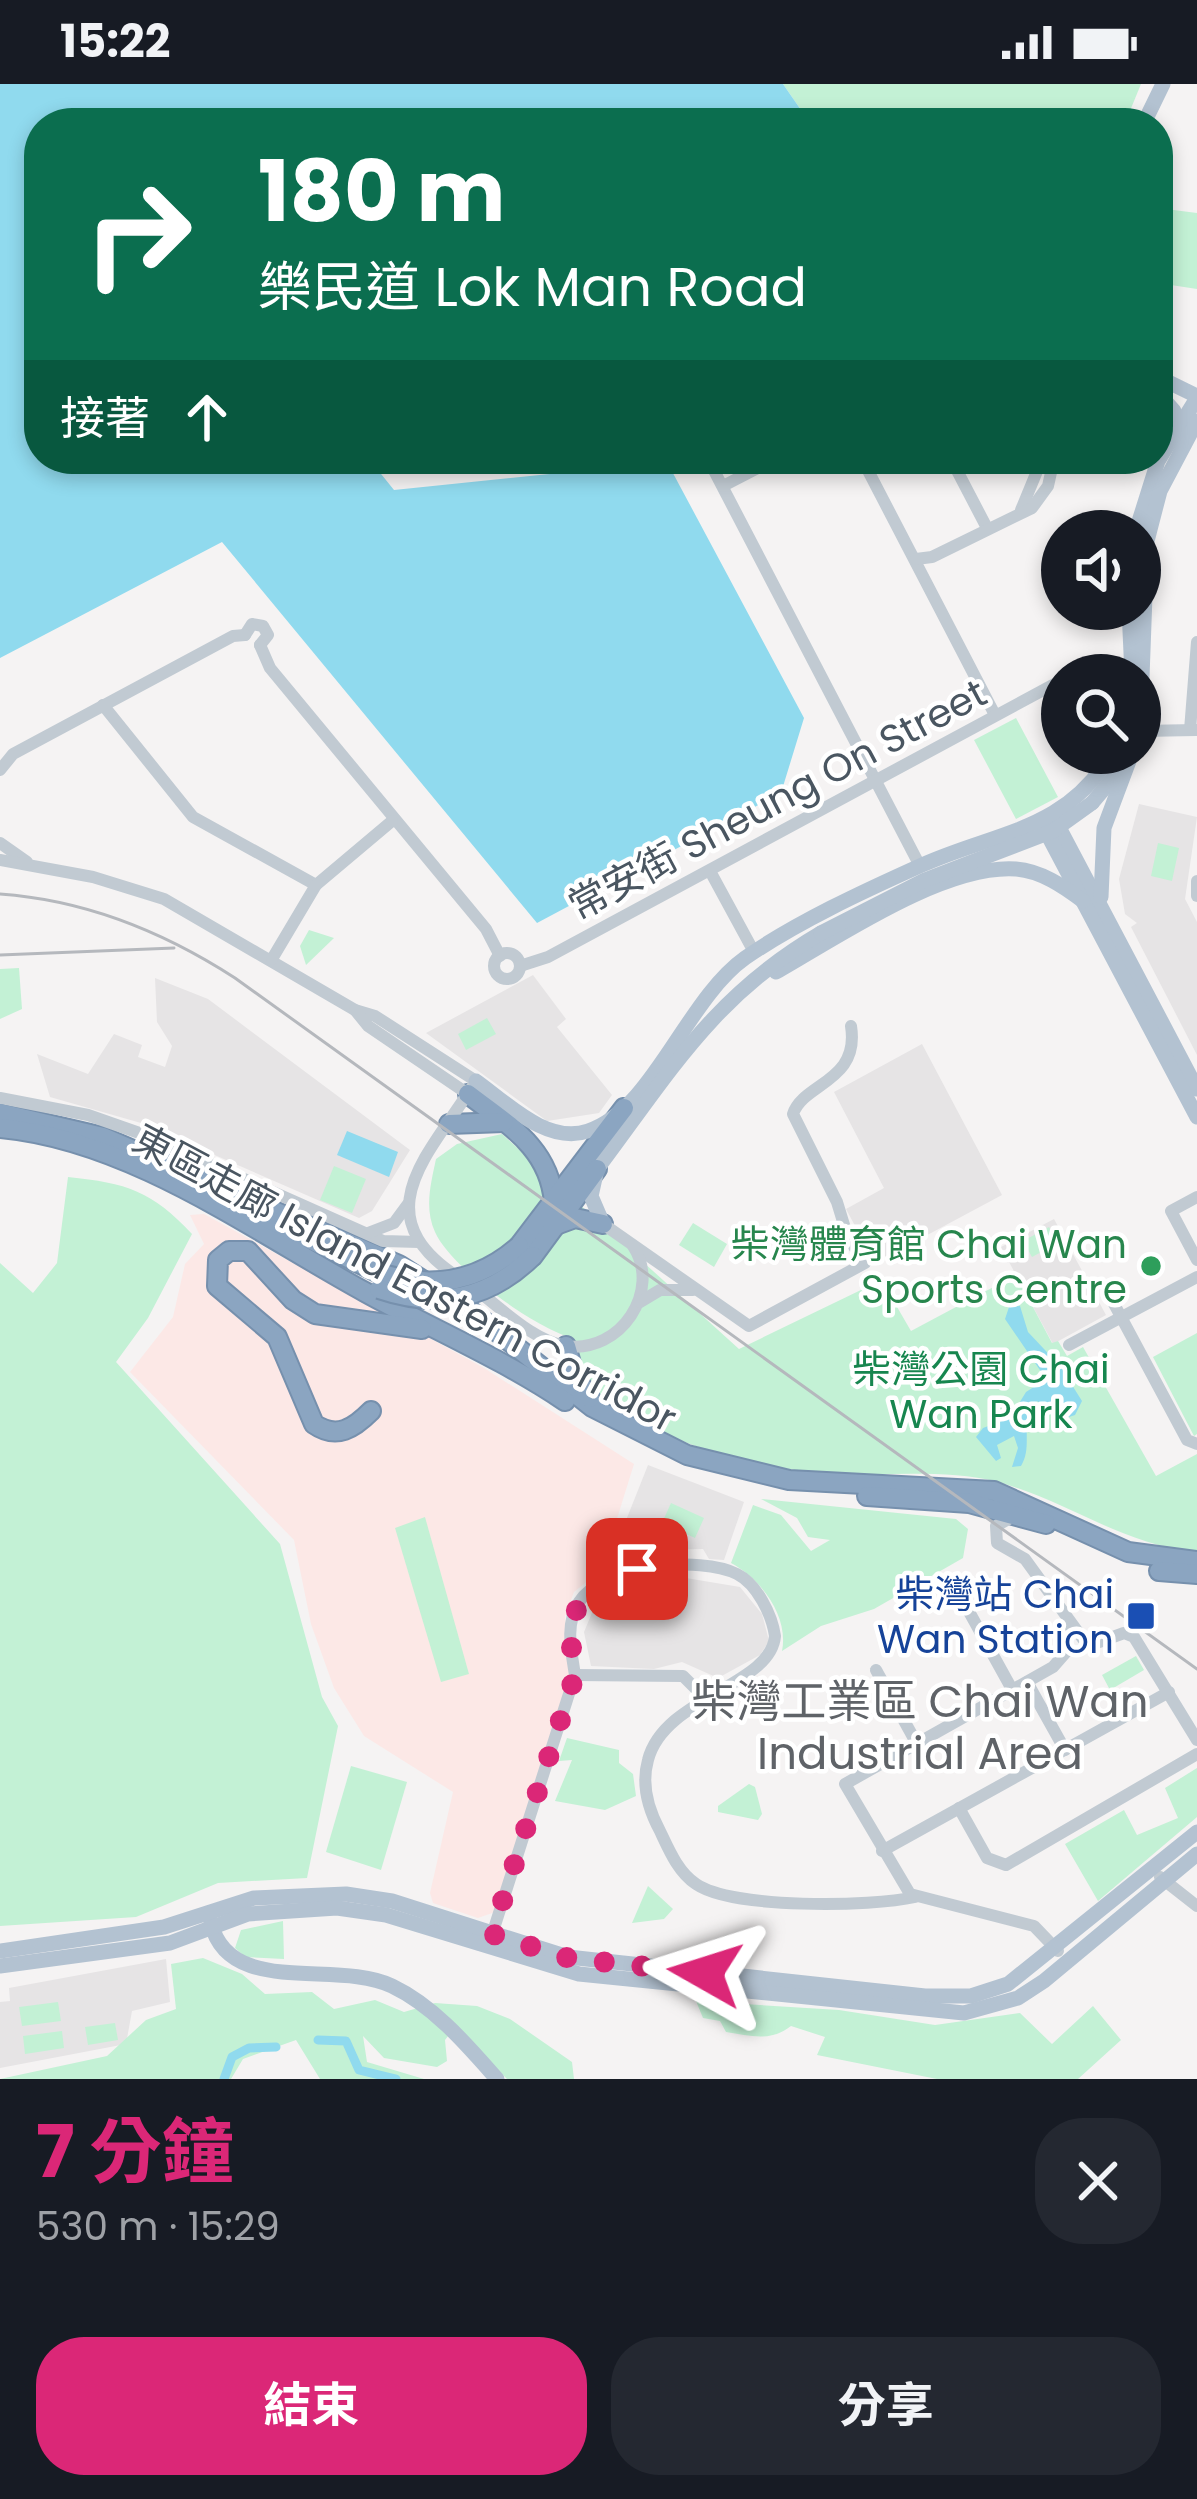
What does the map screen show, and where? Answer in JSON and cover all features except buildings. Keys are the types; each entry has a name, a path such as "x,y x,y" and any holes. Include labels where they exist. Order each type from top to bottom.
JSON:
{"highway":[{"path":"472,1088 545,1161 554,1202"},
{"path":"526,1251 554,1202 624,1108"},
{"name":"東區走廊 Island Eastern Corridor","path":"0,1113 74,1127 416,1274 616,1421 706,1462 770,1477 994,1491 1117,1548 1155,1558 1197,1561"},
{"path":"448,1124 504,1122"},
{"name":"東區走廊 Island Eastern Corridor","path":"0,1128 92,1149 490,1355 631,1441 713,1474 784,1490 969,1503 1037,1520 1120,1561 1197,1574"},
{"path":"158,1160 378,1281"},
{"path":"279,1243 378,1281 459,1279 526,1251 556,1226 597,1169"},
{"path":"556,1226 574,1218 603,1224"},
{"path":"371,1411 345,1431 327,1432 314,1424 277,1337 218,1286 214,1269 220,1256 235,1249 248,1251 293,1300 321,1316 402,1323 490,1355"},
{"path":"566,1346 579,1384 616,1421"}],"main road":[{"path":"1173,433 1196,406"},
{"path":"1173,460 1196,406"},
{"path":"1142,510 1152,474"},
{"path":"1137,654 1147,541 1167,474"},
{"path":"472,1088 560,1133 589,1131 624,1108 711,988 754,952 920,866 1047,819 1088,789 1098,774"},
{"path":"603,1224 592,1205 597,1169 734,992 820,933 926,880 1053,831 1092,803 1115,774"},
{"path":"1103,912 1102,836 1124,774"},
{"path":"1047,819 1083,901 1197,1118"},
{"path":"1047,819 1103,912 1197,1089"},
{"path":"1004,834 1019,847 1012,868"},
{"path":"734,992 922,893 967,875 1012,868 1054,881 1083,901"},
{"path":"0,1966 164,1944 265,1896 346,1894 392,1901 579,1975 952,2014 1018,1998 1068,1963 1159,1876 1197,1832"},
{"path":"490,1941 581,1960 952,1997 1008,1984 1197,1854"},
{"path":"0,1951 210,1920"},
{"path":"210,1920 219,1948 242,1964 346,1972 403,1991 441,2021 497,2079"}],"street":[{"path":"716,474 920,866"},
{"path":"723,486 746,474"},
{"path":"870,474 994,715"},
{"path":"959,474 988,528"},
{"path":"1021,510 1036,474"},
{"path":"919,566 1032,508 1045,493 1050,474"},
{"path":"0,770 13,754 245,635 252,624 263,626 268,635 260,645 273,671 392,821 486,929 500,956"},
{"path":"1161,731 1194,730 1197,642"},
{"name":"常安街 Sheung On Street","path":"520,966 548,957 1041,691"},
{"path":"103,705 194,817 316,885"},
{"path":"272,959 316,885 392,821"},
{"path":"0,843 33,866"},
{"path":"0,860 164,899 356,1010 368,1026 472,1088 416,1168 408,1204 394,1223 367,1234"},
{"path":"710,871 754,952"},
{"path":"1197,881 1197,896"},
{"path":"512,955 520,966 514,977 502,979 494,966 500,956 512,955"},
{"path":"603,1224 749,1326 866,1264 852,1255 794,1109 835,1079 851,1044 851,1026"},
{"path":"0,1098 88,1115 145,1135 397,1244 416,1236"},
{"path":"1197,1197 1171,1211 1197,1260"},
{"path":"408,1204 416,1236 442,1268 532,1330 566,1346 613,1334 639,1303 660,1290 699,1291"},
{"path":"632,1246 646,1275 639,1303"},
{"path":"830,1280 852,1255"},
{"path":"1070,1345 1197,1277"},
{"path":"1105,1287 1187,1440 1197,1444"},
{"path":"1037,1520 1005,1518 994,1529 995,1540 1025,1559 1068,1622 1087,1641 1124,1633 1141,1645 1197,1740"},
{"path":"490,1941 575,1675 571,1624 590,1589 637,1569 726,1570 754,1590 773,1624 775,1642 763,1661 664,1728 646,1769 652,1816 688,1877 708,1891 733,1897 868,1903 915,1897 1034,1925 1068,1963"},
{"path":"967,1608 1013,1690"},
{"path":"915,1897 882,1851 845,1784 1064,1657 1068,1622"},
{"path":"876,1670 917,1744"},
{"path":"575,1675 678,1675 693,1681 705,1698"},
{"path":"1028,1682 1064,1750"},
{"path":"882,1851 1169,1692"},
{"path":"959,1808 987,1858 1006,1864 1197,1754"},
{"path":"1159,1876 1197,1906"}],"shaded area":[{"path":"1139,804 1197,817 1185,899 1197,922 1197,1055 1131,927 1137,923 1125,914 1119,879"},
{"path":"533,975 566,1019 557,1027 612,1095 599,1113 547,1121 426,1033"},
{"path":"155,978 208,999 410,1150 372,1211 359,1218 141,1123 50,1097 37,1054 88,1074 114,1034 142,1045 138,1057 165,1067 172,1046 157,1022"},
{"path":"922,1044 1002,1195 875,1263 846,1209 884,1188 834,1092"},
{"path":"204,1214 484,1368 634,1464 601,1570 574,1592 565,1616 570,1679 495,1912 478,1918 433,1903 430,1893 453,1792 364,1736 334,1688 311,1624 294,1540 130,1372 173,1317 185,1264 204,1244 190,1215"},
{"path":"1054,1219 1106,1315 1053,1344 1001,1247"},
{"path":"648,1465 744,1502 724,1560 709,1559 703,1549 641,1550 619,1538"},
{"path":"674,1576 740,1587 762,1614 769,1641 760,1655 718,1678 682,1662 654,1669 591,1666 584,1632 594,1608 638,1580"},
{"path":"166,1959 170,2002 132,2011 126,2044 0,2068 0,2002 10,2001 9,1988"}],"green space":[{"path":"783,84 1141,84 1131,108 800,108"},
{"path":"1173,210 1197,213 1197,289 1173,285"},
{"path":"1016,718 1041,765 1041,774 1046,774 1058,797 1016,819 974,740"},
{"path":"1158,843 1179,848 1172,881 1151,876"},
{"path":"309,930 334,938 306,965 300,946"},
{"path":"19,968 22,1009 0,1019 0,969"},
{"path":"487,1018 496,1034 466,1050 458,1034"},
{"name":"柴灣公園 Chai Wan Park","path":"502,1134 739,1349 863,1289 873,1300 893,1300 911,1331 1016,1275 1052,1343 1058,1341 1067,1356 1083,1347 1156,1476 1197,1454 1197,1552 1119,1532 998,1482 944,1474 851,1474 777,1467 706,1450 639,1420 579,1378 573,1338 538,1323 496,1295 458,1262 435,1232 429,1205 436,1159 457,1144"},
{"path":"334,1166 366,1179 352,1213 320,1200"},
{"path":"68,1177 137,1192 164,1208 192,1234 148,1318 116,1362 280,1544 322,1697 338,1726 307,1878 218,1883 136,1917 0,1926 0,1263 33,1293 57,1263"},
{"path":"693,1223 727,1244 714,1267 679,1245"},
{"path":"1049,1227 1058,1243 1032,1257 1023,1241"},
{"name":"柴灣公園 Chai Wan Park","path":"1197,1333 1197,1434 1194,1436 1153,1357"},
{"path":"761,1499 956,1519 968,1529 963,1558 874,1609 821,1626 782,1651 777,1612 753,1579 731,1563 753,1505 781,1515 811,1551 830,1540 808,1537 797,1518"},
{"path":"671,1503 704,1518 695,1538 662,1523"},
{"path":"425,1517 469,1674 441,1682 395,1528"},
{"path":"1136,1656 1144,1670 1110,1690 1102,1675"},
{"path":"567,1738 619,1750 619,1763 633,1774 636,1796 605,1810 555,1801 572,1760 559,1761"},
{"path":"351,1766 407,1782 381,1870 326,1852"},
{"path":"1197,1768 1197,1817 1098,1901 1065,1844 1124,1810 1137,1835 1178,1818 1165,1788"},
{"path":"749,1784 755,1787 762,1814 758,1820 718,1812 718,1806"},
{"path":"648,1886 673,1909 664,1919 632,1923"},
{"path":"283,1921 284,1959 245,1957 235,1948 241,1930"},
{"path":"203,1958 242,1974 265,1994 312,1992 334,2009 375,2000 404,2012 435,2003 477,2006 510,2019 572,2062 574,2079 507,2079 455,2027 445,2040 447,2061 437,2067 384,2058 363,2036 367,2062 424,2079 320,2079 296,2040 243,2059 231,2079 0,2079 107,2056 146,2020 176,2009 171,1964"},
{"path":"696,2001 839,2010 935,2025 1020,2013 1052,2044 1093,2006 1121,2040 1078,2079 937,2079 817,2055 825,2037 791,2026 768,2036 726,2032 720,2021 703,2018"},
{"path":"58,2002 61,2021 22,2026 19,2007"},
{"path":"115,2023 118,2040 88,2045 85,2027"},
{"path":"62,2031 64,2048 25,2054 23,2036"}],"water":[{"path":"0,84 783,84 800,108 24,108 24,474 381,474 394,490 550,474 673,474 804,718 781,793 537,923 222,542 0,658"},
{"path":"347,1131 398,1152 389,1177 337,1155"},
{"path":"1020,1306 1028,1332 1060,1366 1082,1401 1075,1415 1063,1419 1037,1401 1028,1417 1025,1458 1021,1466 1012,1467 1018,1448 1014,1436 997,1445 1001,1458 996,1461 976,1437 983,1428 1010,1418 1026,1392 1046,1379 1005,1319 1009,1307"}],"waterway":[{"path":"318,2040 346,2041 359,2070 396,2079"},
{"path":"224,2079 232,2057 249,2048 276,2047"}],"railway":[{"path":"0,894 63,903 123,921 235,978 1197,1669"},
{"path":"0,955 174,948"}],"place":[{"name":"柴灣體育館 Chai Wan Sports Centre","path":"1151,1266"},
{"name":"柴灣站 Chai Wan Station","path":"1141,1616"}],"district":[{"name":"柴灣工業區 Chai Wan Industrial Area","path":"920,1727"}],"route":[{"path":"637,1569 590,1589 574,1612 570,1649 575,1675 492,1934 568,1958 705,1973"}]}
